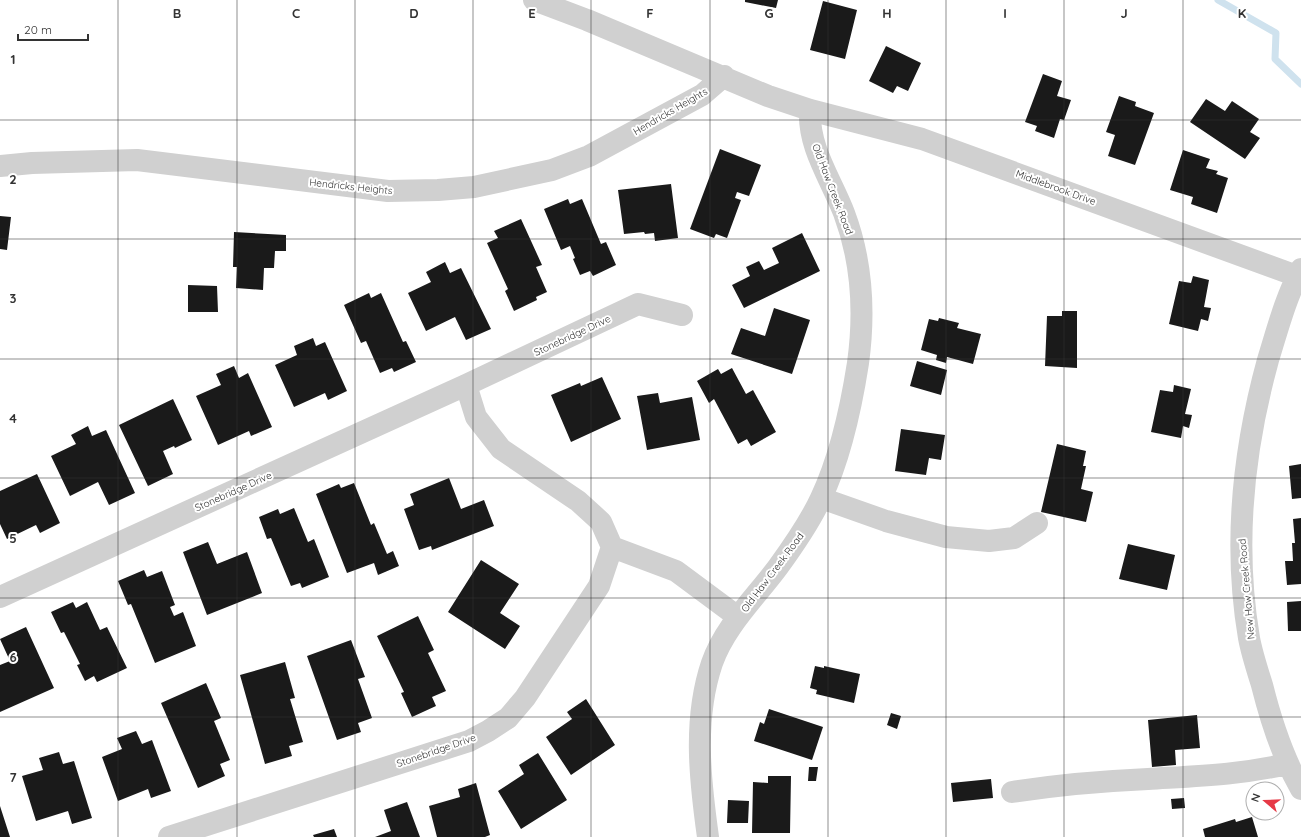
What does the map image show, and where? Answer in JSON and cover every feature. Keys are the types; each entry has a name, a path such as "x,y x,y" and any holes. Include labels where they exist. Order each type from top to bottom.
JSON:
{"street":[{"path":"534,0 724,76 768,96 810,110"},
{"name":"Hendricks Heights","path":"0,166 32,163 137,160 388,191 438,190 474,187 552,170 589,156 702,95 724,76"},
{"name":"Middlebrook Drive","path":"810,110 922,139 1299,273"},
{"name":"Old Haw Creek Road","path":"708,837 702,791 700,739 706,688 712,662 723,640 738,617 777,569 800,535 821,498 839,448 851,399 862,321 860,279 854,243 844,212 818,156 812,134 810,110"},
{"name":"New Haw Creek Road","path":"1299,273 1274,339 1251,429 1243,484 1240,536 1249,639 1268,710 1287,764 1301,789"},
{"name":"Stonebridge Drive","path":"0,598 466,386 638,304 682,315"},
{"path":"466,386 476,417 501,449 578,502 601,522 612,547 676,571 738,617"},
{"path":"821,498 886,520 946,537 989,540 1014,538 1037,523"},
{"name":"Stonebridge Drive","path":"169,837 469,741 488,732 508,718 525,698 599,586 612,547"},
{"path":"1012,792 1058,786 1252,772 1287,764"}],"building":[{"path":"745,0 778,0 776,8 745,2"},
{"path":"823,1 857,10 845,59 810,50"},
{"path":"886,46 921,63 908,91 897,86 893,93 869,81"},
{"path":"1043,74 1062,81 1057,96 1071,100 1064,120 1060,119 1054,138 1035,131 1037,126 1025,122"},
{"path":"1119,96 1136,102 1135,106 1154,113 1135,165 1108,156 1115,135 1106,132"},
{"path":"1206,99 1225,111 1232,101 1259,119 1250,132 1260,138 1245,159 1190,122"},
{"path":"720,149 761,165 749,196 737,192 735,198 741,200 727,238 716,234 714,238 690,229"},
{"path":"1183,150 1210,159 1206,168 1218,171 1216,174 1228,178 1217,213 1191,204 1193,197 1170,190"},
{"path":"671,184 678,238 655,241 654,233 645,234 644,232 624,234 618,190"},
{"path":"568,199 570,204 582,199 601,244 606,242 616,265 593,276 590,271 580,275 573,259 575,258 570,246 561,250 544,209"},
{"path":"0,216 11,217 7,250 0,249"},
{"path":"521,219 542,265 536,267 547,292 536,297 537,300 514,311 505,291 508,289 487,243 498,238 494,231"},
{"path":"234,232 286,235 286,251 275,251 274,268 264,268 263,290 236,288 237,267 233,267"},
{"path":"802,233 820,271 744,308 732,285 750,276 746,267 759,261 764,270 779,263 772,248"},
{"path":"445,262 450,273 461,268 491,329 466,340 455,317 426,331 408,293 431,282 426,272"},
{"path":"1193,276 1209,280 1204,307 1211,308 1208,321 1201,319 1198,331 1169,324 1179,281 1191,283"},
{"path":"188,285 217,286 218,312 188,312"},
{"path":"369,293 371,298 381,293 403,342 406,341 416,362 394,372 392,368 380,373 366,341 361,343 344,305"},
{"path":"774,308 810,320 792,374 731,354 741,328 765,336"},
{"path":"1062,311 1077,311 1077,368 1045,366 1047,316 1062,316"},
{"path":"939,318 959,323 957,328 981,334 973,364 947,357 946,363 936,360 937,355 921,350 929,319 938,321"},
{"path":"313,338 316,346 325,342 347,391 328,400 325,393 294,407 275,365 297,355 294,346"},
{"path":"917,361 947,370 941,395 910,386"},
{"path":"234,366 239,378 248,373 272,427 251,436 249,431 218,445 196,396 221,385 216,374"},
{"path":"732,368 746,394 753,390 776,432 751,446 747,439 738,444 714,399 709,403 697,381 718,369 721,374"},
{"path":"602,377 621,419 571,442 551,395 580,383 581,386"},
{"path":"1174,385 1191,389 1185,414 1192,415 1189,428 1183,426 1181,438 1151,432 1160,390 1173,392"},
{"path":"658,393 660,403 692,397 700,440 647,450 637,396"},
{"path":"173,399 192,440 175,448 174,446 163,451 173,474 148,486 119,425"},
{"path":"88,426 92,436 106,430 135,493 109,505 98,482 70,496 51,456 76,444 71,435"},
{"path":"901,429 945,435 941,460 929,458 926,475 895,471"},
{"path":"1057,444 1086,451 1083,466 1086,466 1081,489 1093,492 1086,522 1041,512"},
{"path":"1301,464 1301,498 1292,499 1289,466"},
{"path":"37,474 60,523 40,533 36,525 7,539 0,524 0,491"},
{"path":"449,478 461,509 484,500 494,526 432,550 431,546 419,550 404,509 414,505 410,494"},
{"path":"354,483 371,525 374,523 387,554 393,551 399,566 378,575 374,563 347,573 316,494 339,484 341,488"},
{"path":"294,508 308,542 314,539 329,577 302,588 300,583 291,586 271,538 267,539 259,517 278,509 280,514"},
{"path":"1301,518 1301,584 1287,585 1285,561 1293,561 1292,543 1295,543 1293,519"},
{"path":"208,542 217,564 247,552 262,593 207,615 183,552"},
{"path":"1128,544 1175,555 1167,590 1119,579"},
{"path":"481,560 519,584 500,613 520,626 505,649 448,612"},
{"path":"144,570 147,577 162,571 175,605 170,607 174,616 183,612 196,646 155,663 131,604 128,605 118,581"},
{"path":"1301,601 1301,631 1288,631 1287,602"},
{"path":"73,602 76,608 87,602 100,630 107,627 127,668 97,682 94,676 85,681 77,665 80,664 64,632 61,633 51,612"},
{"path":"418,616 434,650 428,653 446,691 432,697 436,706 412,717 401,693 404,692 377,636"},
{"path":"26,627 54,688 0,712 0,665 10,661 0,639"},
{"path":"351,640 365,677 358,679 372,718 358,723 361,732 337,740 307,656"},
{"path":"285,662 295,698 290,699 303,742 289,746 292,756 265,764 240,675"},
{"path":"815,666 824,668 824,666 860,674 854,703 816,694 817,690 810,688"},
{"path":"206,683 221,718 214,721 230,760 220,764 225,776 198,788 161,703"},
{"path":"586,699 615,745 571,775 546,737 572,719 567,712"},
{"path":"769,709 823,727 812,760 754,741 760,722 764,724"},
{"path":"891,713 901,716 897,729 887,725"},
{"path":"1197,715 1200,748 1175,750 1176,765 1152,767 1148,720"},
{"path":"136,731 142,744 152,740 171,791 151,798 148,789 118,801 102,757 122,749 117,738"},
{"path":"59,752 63,764 74,761 92,818 72,824 68,811 36,821 22,776 43,770 39,758"},
{"path":"538,753 567,800 521,829 498,791 524,774 519,765"},
{"path":"809,767 818,767 816,781 808,781"},
{"path":"768,776 791,776 790,833 752,833 753,782 768,783"},
{"path":"991,779 993,798 953,802 951,783"},
{"path":"476,783 490,835 485,837 437,837 429,806 460,797 458,789"},
{"path":"1184,798 1185,808 1172,809 1171,799"},
{"path":"728,800 749,801 748,823 727,823"},
{"path":"407,802 420,837 375,837 391,831 384,810"},
{"path":"0,806 10,837 0,837"},
{"path":"1235,819 1236,822 1245,819 1245,821 1253,821 1258,837 1205,837 1203,829"},
{"path":"334,829 337,837 314,837 313,835"}],"waterway":[{"path":"1218,0 1276,33 1275,59 1301,84"}]}
